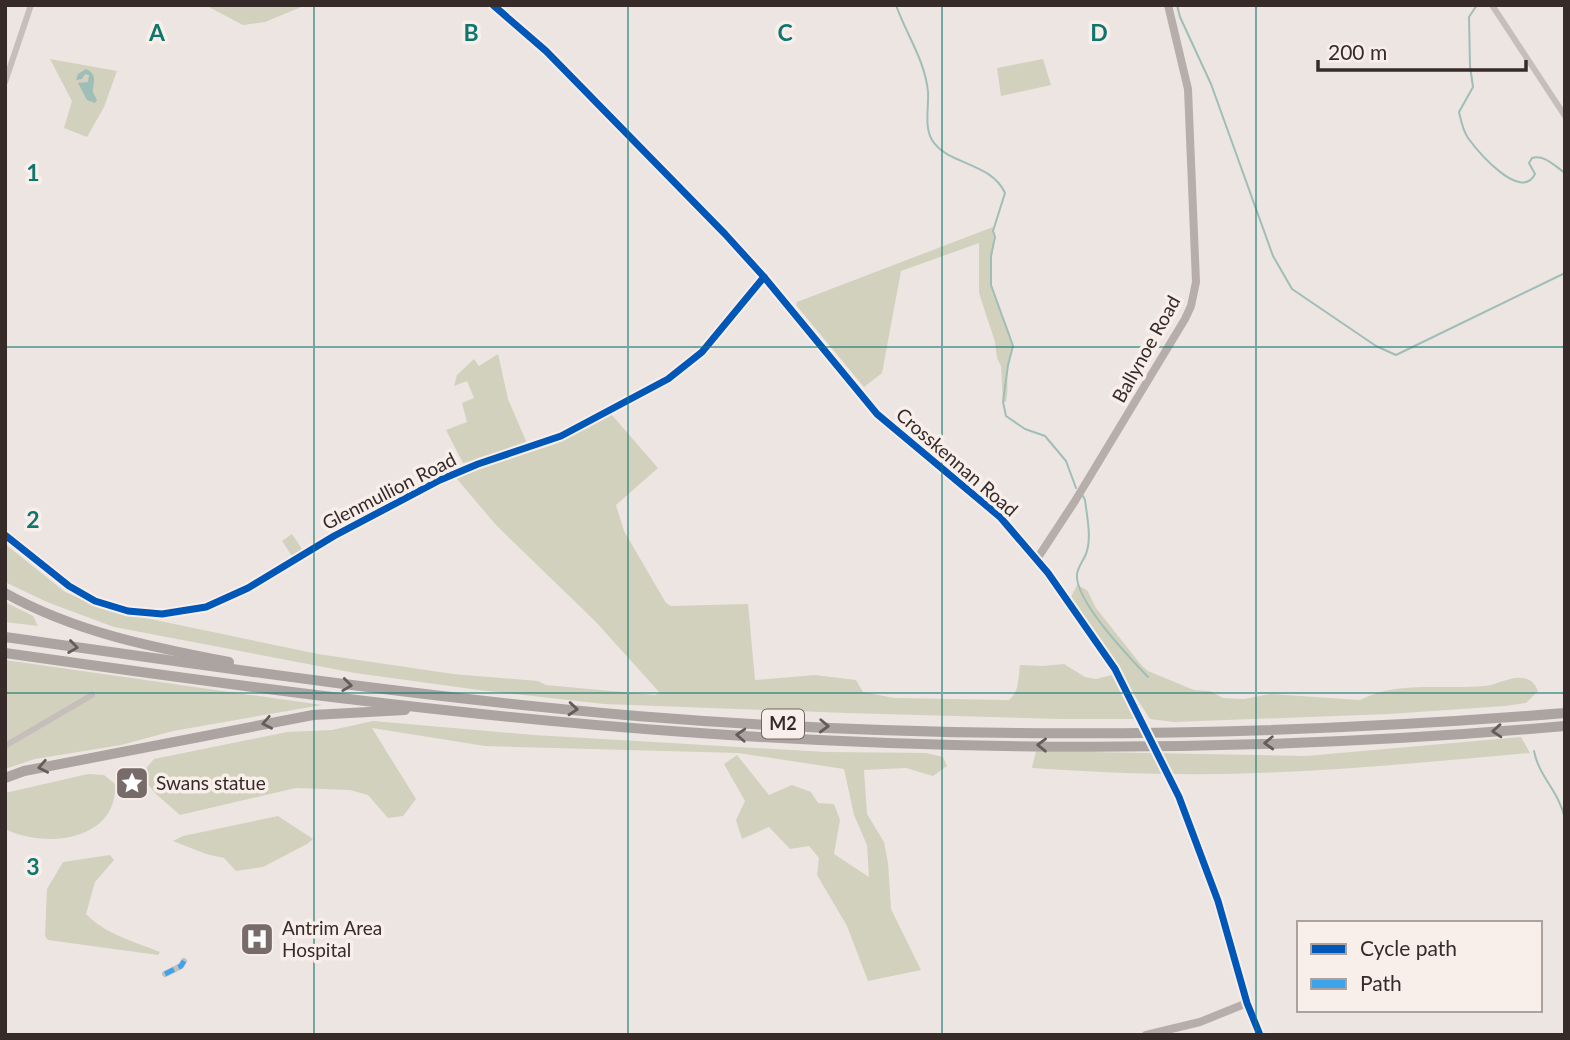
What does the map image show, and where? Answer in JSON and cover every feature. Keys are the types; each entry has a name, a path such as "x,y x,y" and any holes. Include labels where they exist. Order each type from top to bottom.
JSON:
{"highway":[{"path":"5,593 65,622 104,635 302,680"},
{"name":"M2","path":"5,637 302,680 639,716 907,730 1266,730 1565,713"},
{"name":"M2","path":"5,653 261,690 523,719 685,732 952,744 1091,746 1390,738 1565,726"},
{"path":"5,778 24,771 313,715 432,708"}],"street":[{"path":"5,82 30,5"},
{"name":"Crosskennan Road","path":"493,5 546,51 764,276 877,414 1000,517 1037,559 1108,659 1131,698 1170,777 1214,889 1247,1003 1260,1035"},
{"name":"Ballynoe Road","path":"1037,559 1185,319 1194,296 1196,282 1188,89 1168,5"},
{"path":"1492,5 1565,116"},
{"name":"Glenmullion Road","path":"5,535 69,586 104,604 128,611 162,614 206,607 241,592 334,536 440,480 561,436 668,379 702,352 764,276"},
{"path":"5,746 93,695"},
{"path":"165,974 181,966 184,961"},
{"path":"1146,1035 1200,1022 1247,1003"}],"green space":[{"path":"205,5 306,5 265,22 243,25"},
{"path":"50,59 117,71 104,107 87,137 64,128 72,101"},
{"path":"1043,59 1051,85 1001,96 997,68"},
{"path":"993,227 991,281 1012,345 1007,369 1006,402 1003,402 1001,366 979,293 979,243 901,271 882,373 864,387 796,305 797,302"},
{"path":"498,354 508,399 526,441 525,445 463,463 446,430 467,422 462,403 474,398 467,381 454,386 457,375 474,359 479,366"},
{"path":"611,414 658,468 616,505 624,531 666,603 671,606 748,604 755,680 815,675 856,680 863,692 894,698 1009,700 1017,688 1020,665 1064,664 1085,677 1096,679 1112,675 1135,719 847,713 604,704 479,690 355,673 114,627 47,602 5,582 5,544 65,592 107,610 318,654 453,674 655,695 660,693 596,622 496,525 457,479 463,473 552,445"},
{"path":"292,534 302,549 292,556 282,541"},
{"path":"1077,585 1087,590 1096,608 1148,671 1194,690 1210,691 1223,698 1244,699 1270,694 1360,700 1389,690 1484,686 1516,678 1529,680 1538,691 1526,703 1505,706 1389,714 1174,722 1150,719 1071,597"},
{"path":"5,602 33,616 38,626 5,622"},
{"path":"5,660 322,705 173,731 121,745 35,759 5,769"},
{"path":"373,721 534,735 826,752 926,753 943,757 947,766 933,776 906,768 864,770 867,814 884,842 891,909 921,970 868,981 847,926 817,875 819,858 809,846 790,849 769,827 742,839 736,820 745,801 724,764 737,755 769,795 792,785 811,792 818,803 834,804 840,820 834,854 869,877 867,845 854,815 844,769 738,753 485,746 372,728 416,799 403,816 388,818 368,795 350,790 296,788 180,815 146,782 147,767 154,759 287,732 332,730"},
{"path":"1521,737 1530,753 1325,770 1172,774 1032,768 1036,751 1306,756"},
{"path":"88,774 104,775 115,784 113,803 105,818 92,829 58,839 21,835 5,829 5,793"},
{"path":"278,816 313,839 263,867 236,871 224,858 173,841 183,836"},
{"path":"110,855 114,860 95,882 86,914 111,932 160,952 158,955 48,940 45,936 47,889 63,862"}],"water":[{"path":"86,69 93,76 93,92 97,100 95,103 87,100 78,83 88,82 89,75 85,74 82,79 76,80 78,74"}],"waterway":[{"path":"896,5 926,80 927,123 932,140 948,154 990,175 1005,193 993,231 995,237 991,256 991,285 1013,346 1003,402 1006,416 1025,429 1045,436 1066,461 1076,488"},
{"path":"1177,5 1211,84 1273,256 1292,289 1376,346 1396,355 1565,273"},
{"path":"1477,5 1469,17 1473,87 1459,112 1466,135 1490,163 1511,179 1529,181 1535,174 1529,163 1536,157 1549,161 1565,173"},
{"path":"1083,496 1089,541 1077,574 1078,585 1093,613 1148,677"},
{"path":"1534,751 1565,819"}],"marked path":[{"path":"165,974 181,966 184,961"}],"cycle path":[{"path":"493,5 546,51 725,234 877,414 1000,517 1048,573 1115,669 1179,797 1218,901 1247,1003 1260,1035"},
{"path":"5,535 69,586 95,601 128,611 162,614 206,607 248,588 334,536 440,480 561,436 668,379 702,352 764,277"}],"place":[{"name":"Swans statue","path":"132,783"},
{"name":"Antrim Area Hospital","path":"257,939"}]}
